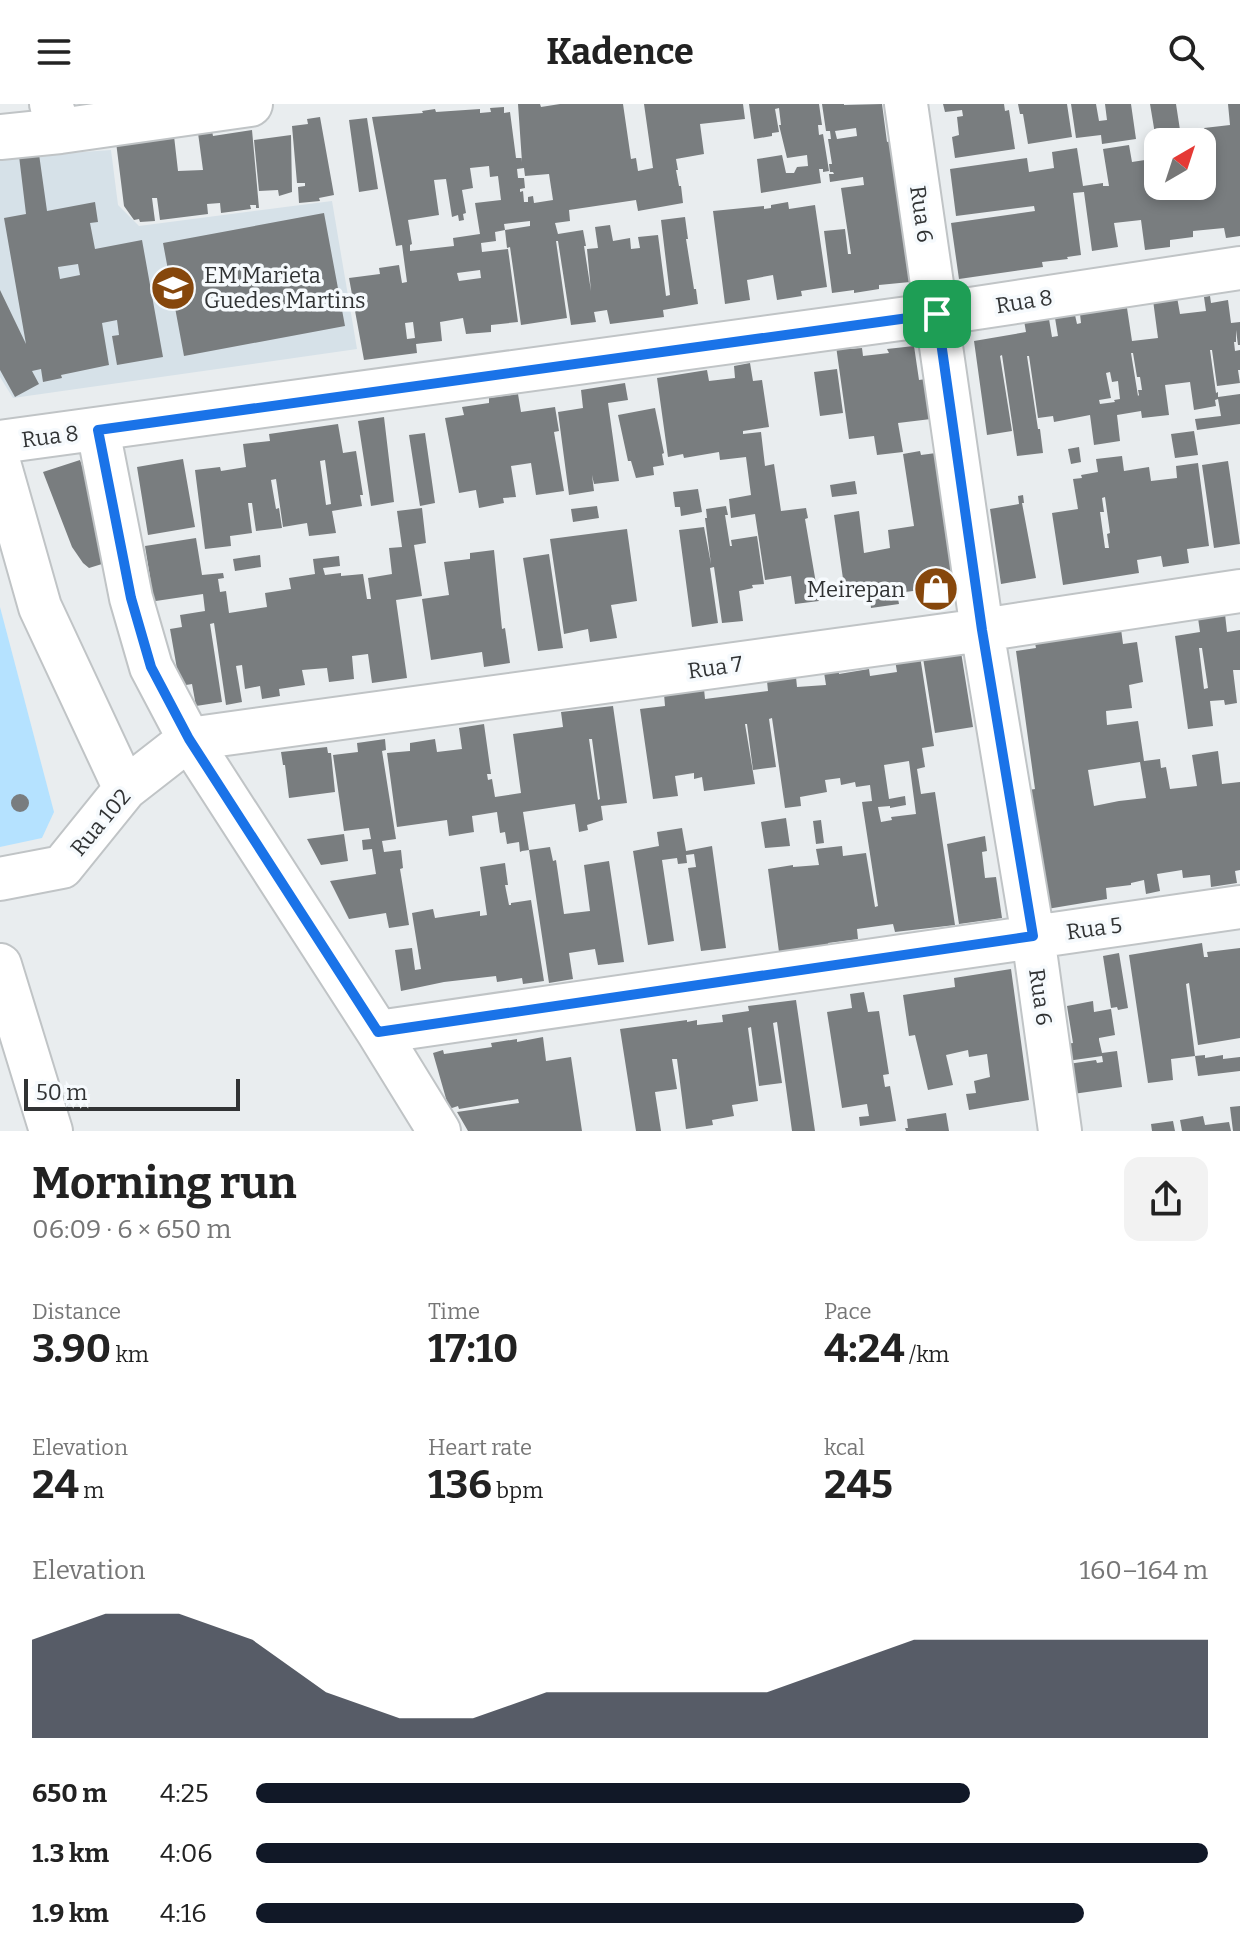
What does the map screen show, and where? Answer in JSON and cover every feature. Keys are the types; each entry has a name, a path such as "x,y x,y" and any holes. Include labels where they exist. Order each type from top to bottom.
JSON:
{"main road":[{"path":"0,137 55,118 250,104"}],"street":[{"name":"Rua 6","path":"906,104 982,630 1033,936 1060,1131"},
{"name":"Rua 8","path":"0,442 937,314 1240,268"},
{"path":"98,430 131,598 151,667 189,739 439,1131"},
{"path":"0,466 40,607 125,789"},
{"name":"Rua 7","path":"189,739 982,630 1240,591"},
{"name":"Rua 102","path":"0,879 62,867 125,789 189,739"},
{"name":"Rua 5","path":"378,1032 1240,907"},
{"path":"0,965 51,1131"}],"shaded area":[{"name":"EM Marieta Guedes Martins","path":"111,150 118,205 139,226 332,201 357,349 13,398 0,377 0,158"},
{"path":"0,607 54,812 42,838 0,847"}],"building":[{"path":"518,104 540,104 541,107 623,104 631,159 636,158 638,171 653,168 644,104 743,104 745,119 700,124 704,154 676,159 683,203 638,211 636,200 569,210 570,221 555,223 558,234 583,230 591,291 587,249 598,248 595,227 610,225 613,241 630,238 631,249 640,248 638,237 658,235 666,296 670,295 661,220 685,217 698,304 663,310 664,317 610,324 607,310 594,312 596,322 571,325 556,241 567,318 521,325 510,247 507,248 505,230 495,232 496,241 481,243 482,252 508,249 518,322 491,325 491,332 466,334 463,318 440,322 442,341 416,344 417,353 364,360 349,278 380,274 379,268 399,265 402,283 407,282 402,245 396,246 372,117 423,113 435,109 436,112 480,109 480,113 491,112 490,108 504,107 504,113 510,112 516,158 522,158","holes":["489,166 490,177 498,176 501,200 475,203 480,234 453,238 454,246 410,251 412,244 408,220 439,215 434,180 446,179 452,217 458,215 459,221 464,220 463,214 466,213 462,190 473,188 470,168","524,168 525,176 549,174 553,200 534,203 533,196 524,202 523,191 520,192 525,188 524,178 518,178 517,169","530,221 530,226 505,230 504,224","480,270 481,278 459,281 457,273","413,322 415,338 407,339 405,323"]},
{"path":"749,104 819,104 822,125 818,125 819,135 823,134 829,171 819,169 821,183 761,193 757,159 782,155 786,173 794,173 797,167 808,166 807,155 787,158 779,125 779,108 775,109 779,132 754,139"},
{"path":"822,104 882,104 887,142 891,141 910,282 879,285 879,289 854,293 854,290 832,293 824,231 845,229 848,254 851,254 841,188 864,185 863,177 830,182 829,174 834,174 830,172 829,164 832,164 828,139 831,139 830,131 826,131","holes":["856,128 857,136 837,139 835,131"]},
{"path":"943,104 1004,104 1005,111 1009,110 1015,149 955,158 952,137 959,135 957,117 963,116 962,110 945,112"},
{"path":"1018,104 1067,104 1072,137 1028,144 1023,114 1020,114"},
{"path":"1071,104 1096,104 1099,121 1107,120 1105,104 1131,104 1136,139 1102,144 1101,135 1076,138"},
{"path":"1150,104 1176,104 1180,128 1154,128"},
{"path":"1228,104 1240,104 1240,236 1226,238 1224,228 1193,231 1193,237 1170,240 1170,247 1145,250 1141,220 1114,223 1118,247 1092,251 1084,192 1073,193 1081,255 1042,262 1043,267 959,279 951,223 1035,211 1034,206 956,216 950,169 1027,158 1029,172 1054,168 1052,152 1077,148 1083,186 1103,183 1103,186 1109,186 1103,149 1129,145 1132,162 1144,160 1144,200 1216,200 1216,128 1204,128 1230,125"},
{"path":"320,117 334,195 319,198 320,201 299,203 298,187 305,186 305,183 297,183 292,126 308,124 307,119"},
{"path":"367,118 378,189 359,192 349,120"},
{"path":"252,130 259,208 250,205 251,209 221,213 220,203 207,204 208,214 160,220 157,198 152,198 155,221 140,222 139,219 134,220 124,206 116,142 174,136 178,171 203,170 198,133 212,131 213,136"},
{"path":"291,135 292,192 279,196 278,190 259,191 254,140"},
{"path":"39,154 47,211 95,202 98,222 90,223 95,249 142,240 163,357 117,365 112,336 119,335 117,320 102,323 109,365 43,382 41,369 32,371 39,384 15,397 0,370 0,290 26,344 4,218 26,214 19,156","holes":["78,264 80,275 60,279 58,267"]},
{"path":"788,202 789,209 815,205 827,287 801,291 802,296 777,300 773,275 747,280 750,300 725,304 713,211 764,206 764,209"},
{"path":"324,213 345,326 184,356 163,243"},
{"path":"1210,296 1211,303 1228,300 1231,323 1240,322 1240,345 1236,330 1234,342 1235,351 1240,350 1240,383 1217,386 1210,350 1218,397 1240,394 1240,424 1197,430 1195,419 1221,416 1218,399 1215,400 1216,406 1194,410 1190,382 1165,385 1169,415 1142,418 1141,411 1117,415 1120,441 1094,445 1090,415 1054,422 1053,416 1038,418 1027,356 1043,453 1017,456 1002,355 1012,431 987,435 974,341 1026,332 1023,315 1038,313 1039,320 1049,319 1052,337 1058,336 1055,318 1075,315 1077,324 1081,323 1080,314 1127,308 1132,341 1158,338 1153,300 1177,297 1180,314 1206,311 1204,297","holes":["1131,353 1137,377 1140,377 1142,390 1138,390 1138,396","1110,372 1112,382 1118,381 1120,399 1100,404 1099,400 1111,398 1106,373"]},
{"path":"850,344 850,349 862,348 863,356 914,346 919,380 926,379 931,419 898,423 903,452 877,455 874,436 849,439 836,346"},
{"path":"750,363 753,381 762,380 769,427 743,431 743,434 761,432 765,466 774,464 781,511 806,508 808,518 805,519 819,601 795,604 791,576 765,580 755,514 731,518 729,499 751,495 746,457 720,460 719,452 684,458 683,454 668,457 657,378 707,370 709,381 735,378 734,366"},
{"path":"837,369 843,413 820,416 814,372"},
{"path":"625,383 628,400 608,403 619,481 594,484 592,475 594,491 569,495 558,412 583,408 581,390"},
{"path":"518,394 521,412 555,407 559,431 554,432 564,491 536,495 531,463 511,466 516,497 503,498 504,503 479,508 476,490 459,493 445,418 464,415 462,407 489,403 489,398"},
{"path":"655,408 664,465 653,467 654,475 636,478 631,461 628,461 618,415"},
{"path":"384,417 394,502 371,506 358,421"},
{"path":"338,424 343,453 356,451 362,506 332,511 336,533 309,536 307,523 283,527 276,479 271,480 282,528 256,531 252,503 248,503 252,533 230,536 231,546 205,549 195,470 220,467 221,471 246,467 243,444 270,441 269,434","holes":["325,460 331,504 326,505 320,461"]},
{"path":"1194,431 1198,455 1175,458 1171,434"},
{"path":"425,433 435,503 420,506 409,435"},
{"path":"1079,447 1081,462 1071,464 1068,449"},
{"path":"920,451 921,455 936,453 956,596 923,602 921,590 897,593 899,604 871,608 870,595 846,600 834,515 859,511 864,553 890,548 888,530 914,526 903,454"},
{"path":"1122,456 1124,471 1149,467 1151,481 1177,478 1176,466 1198,463 1209,546 1187,549 1189,563 1163,567 1161,556 1137,560 1139,573 1063,585 1052,513 1078,509 1073,479 1098,472 1096,459","holes":["1105,497 1110,533 1107,534 1109,548 1105,548 1100,512 1104,512 1102,498"]},
{"path":"183,459 195,527 148,535 137,467"},
{"path":"80,460 115,560 89,568 72,547 43,472"},
{"path":"1228,461 1240,544 1214,548 1202,465"},
{"path":"855,481 857,494 832,497 830,485"},
{"path":"698,489 702,512 681,516 680,507 675,507 673,492"},
{"path":"1023,495 1036,578 1001,584 990,509 1019,504 1018,496"},
{"path":"597,506 599,518 573,522 571,509"},
{"path":"726,506 730,546 731,540 757,536 764,584 739,591 743,621 722,623 714,567 710,568 718,623 692,627 679,530 704,527 711,564 706,509"},
{"path":"422,508 426,543 414,545 422,596 396,600 407,678 372,683 368,654 352,656 354,679 329,682 327,668 302,670 305,685 279,689 280,696 262,699 260,686 245,689 242,665 236,666 242,702 226,705 214,623 210,624 222,702 196,706 192,684 180,686 170,629 182,627 180,615 205,611 203,594 149,602 147,584 151,583 145,546 196,538 202,575 223,573 224,578 218,579 220,592 226,591 229,613 267,607 265,593 291,589 289,578 315,574 313,559 339,556 340,566 323,568 325,575 363,574 367,599 371,599 368,578 392,574 389,548 402,547 397,511"},
{"path":"627,529 637,601 611,605 617,638 590,642 588,629 564,634 550,539"},
{"path":"494,550 502,629 505,628 510,663 484,667 482,652 431,660 422,599 449,595 444,562 470,559 470,553"},
{"path":"549,554 563,648 538,651 523,558"},
{"path":"260,555 261,567 235,571 233,559"},
{"path":"1225,614 1227,632 1240,630 1240,670 1233,670 1237,703 1225,705 1224,700 1210,701 1213,726 1188,729 1175,636 1200,632 1198,618","holes":["1199,648 1202,648 1208,688 1204,689"]},
{"path":"1121,629 1123,644 1137,642 1143,682 1129,685 1132,708 1106,711 1107,725 1138,721 1144,761 1160,759 1161,768 1166,767 1170,789 1197,786 1192,755 1218,751 1222,784 1240,782 1240,870 1235,871 1237,883 1211,887 1210,875 1183,878 1182,870 1157,874 1160,891 1146,894 1144,880 1106,888 1107,899 1047,909 1028,790 1035,789 1016,651 1036,648 1034,638","holes":["1140,762 1146,798 1094,806 1088,770"]},
{"path":"961,652 973,727 935,733 923,658"},
{"path":"920,656 934,746 922,748 925,767 917,769 921,794 935,792 955,925 895,932 893,924 857,929 858,939 779,952 768,869 819,865 816,849 842,846 843,856 866,853 875,907 878,906 862,802 872,801 870,785 856,787 855,782 841,785 840,778 825,780 827,792 800,797 801,806 785,808 772,718 769,719 776,767 753,770 745,724 755,784 704,791 702,777 694,779 694,773 675,776 678,796 653,799 640,709 665,706 664,694 704,689 705,699 768,691 767,681 796,677 797,687 826,685 823,666 838,664 839,674 869,669 870,676 897,672 895,660","holes":["909,761 916,814 891,817 892,820 881,822 878,807 906,805 905,796 889,799 884,765"]},
{"path":"613,706 627,803 601,806 603,820 587,825 588,830 579,832 575,804 523,812 529,850 520,852 519,842 507,844 505,832 500,833 497,812 472,816 474,832 449,836 447,820 397,827 387,753 410,751 410,743 435,739 437,752 462,749 459,728 484,724 491,774 487,774 488,780 492,779 495,797 521,793 513,734 563,727 561,712","holes":["589,739 592,739 600,799 598,800"]},
{"path":"385,739 386,750 382,751 396,839 382,841 384,852 401,850 403,868 400,869 409,925 389,928 386,913 349,919 330,881 376,874 372,849 363,850 362,840 371,839 369,828 344,831 333,755 358,752 357,743"},
{"path":"327,747 328,753 331,753 335,792 289,798 281,752"},
{"path":"20,794 29,803 20,812 11,803"},
{"path":"786,818 790,846 765,848 761,822"},
{"path":"821,820 824,843 816,844 813,821"},
{"path":"682,828 686,851 712,846 726,948 701,951 688,868 696,867 694,854 686,855 687,863 678,864 677,858 662,860 674,941 648,945 633,851 659,846 657,832"},
{"path":"344,834 348,861 321,865 307,839"},
{"path":"985,836 987,851 982,852 985,878 996,877 1002,918 959,924 947,844"},
{"path":"550,847 553,861 556,860 564,914 590,911 584,865 609,861 624,962 598,965 595,949 569,953 573,979 549,983 529,850"},
{"path":"505,863 509,905 531,900 544,981 523,984 522,978 497,982 496,976 401,991 395,950 412,948 415,970 421,969 412,913 433,909 435,918 480,911 480,916 487,915 480,867"},
{"path":"1202,943 1204,957 1208,957 1207,952 1240,948 1240,1038 1198,1045 1189,983 1186,984 1195,1056 1171,1059 1173,1080 1148,1083 1129,955"},
{"path":"1119,953 1128,1008 1118,1010 1117,1007 1111,1008 1103,956"},
{"path":"1011,969 1029,1100 969,1110 966,1094 976,1093 974,1081 990,1077 987,1054 969,1057 968,1050 946,1055 953,1085 928,1090 915,1035 909,1036 903,995 955,987 954,978"},
{"path":"864,992 868,1012 879,1011 889,1074 883,1075 885,1087 890,1086 896,1121 860,1126 859,1117 869,1116 867,1104 842,1108 827,1012 852,1008 850,994"},
{"path":"796,1000 815,1131 792,1131 777,1022 773,1023 782,1083 759,1086 751,1027 748,1028 758,1101 732,1105 734,1116 712,1120 713,1125 686,1129 677,1059 672,1059 677,1089 655,1092 661,1131 636,1131 620,1029 687,1020 697,1020 697,1025 723,1022 722,1015 749,1011 748,1006"},
{"path":"1093,1001 1094,1012 1111,1009 1115,1035 1099,1040 1102,1053 1117,1051 1122,1087 1073,1094 1068,1064 1103,1062 1102,1056 1067,1061 1065,1044 1073,1043 1067,1006"},
{"path":"543,1037 546,1061 571,1057 582,1131 468,1131 457,1112 519,1103 518,1099 449,1109 433,1053 443,1050 444,1054 492,1047 491,1043"},
{"path":"1205,1055 1205,1058 1223,1055 1223,1059 1240,1057 1240,1071 1198,1076 1195,1056"},
{"path":"1240,1106 1240,1131 1233,1131 1230,1107"},
{"path":"946,1113 949,1131 906,1131 907,1119"},
{"path":"1203,1116 1205,1125 1229,1122 1231,1131 1182,1131 1180,1120"},
{"path":"1173,1121 1175,1131 1152,1131 1151,1124"}],"place":[{"name":"EM Marieta Guedes Martins","path":"173,288"},
{"name":"Meirepan","path":"936,589"}],"route":[{"path":"937,314 982,630 1033,936 378,1032 189,739 151,667 131,598 98,430 937,314"}]}
